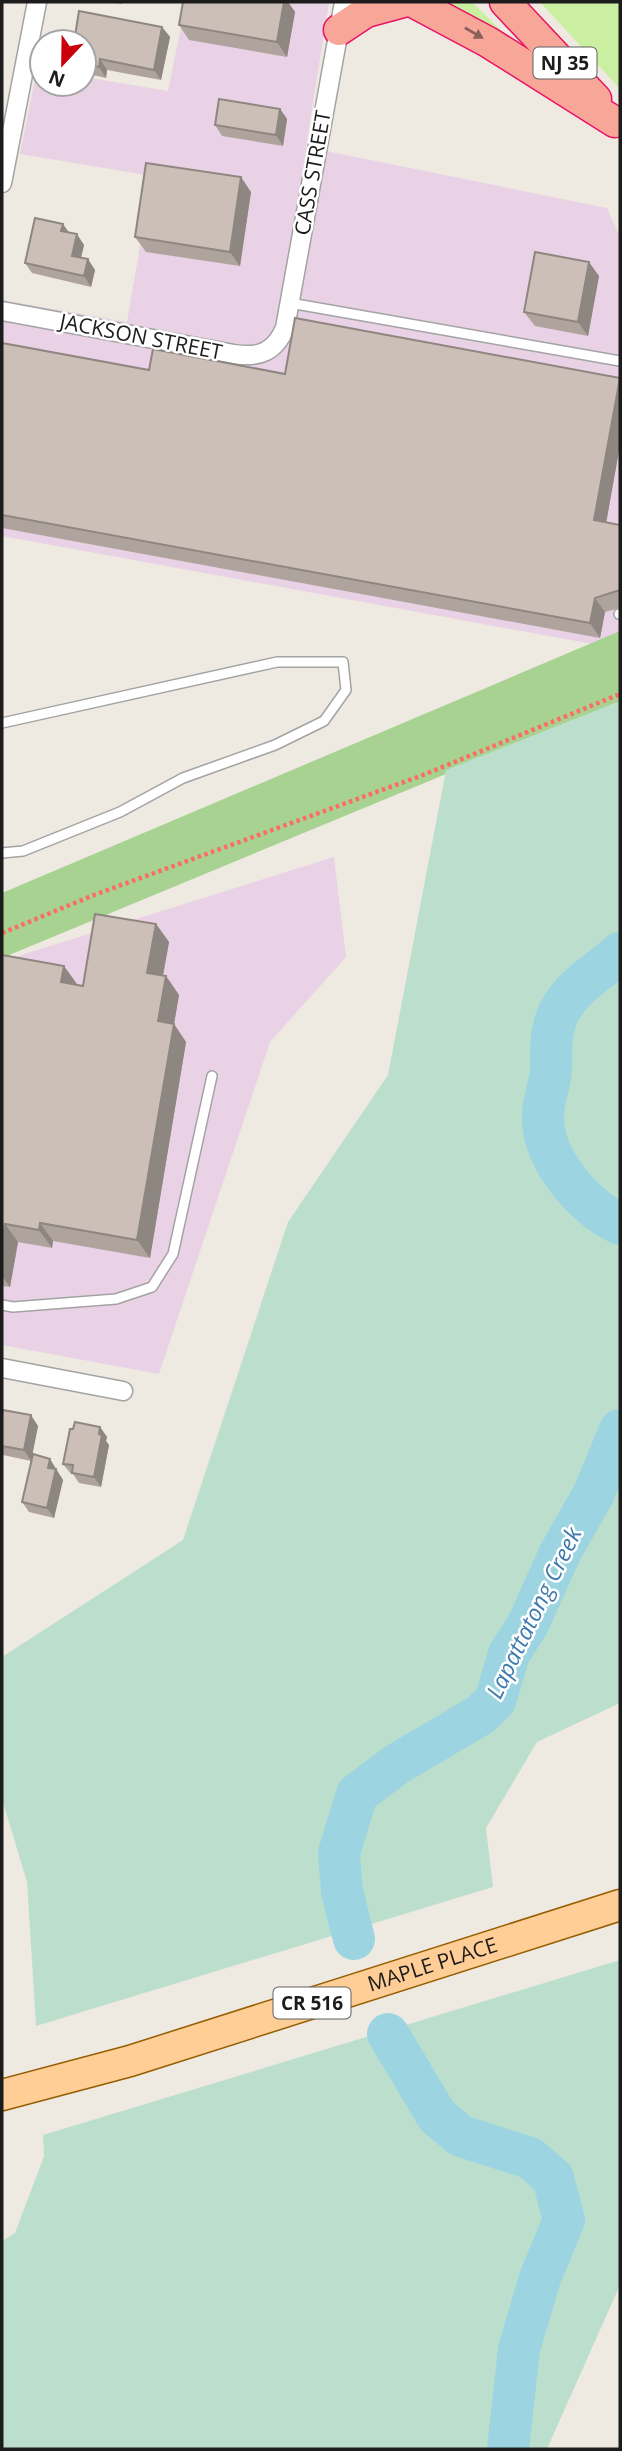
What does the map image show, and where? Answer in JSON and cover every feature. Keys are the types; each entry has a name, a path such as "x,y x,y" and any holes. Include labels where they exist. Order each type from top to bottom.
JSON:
{"highway":[{"path":"342,16 403,2"},
{"path":"413,2 488,42 618,126"},
{"name":"NJ 35","path":"505,2 561,58 618,126"}],"main road":[{"name":"MAPLE PLACE","path":"2,2095 130,2061 620,1905"}],"street":[{"path":"2,183 37,2"},
{"name":"CASS STREET","path":"278,343 285,328 290,303 342,16"},
{"name":"JACKSON STREET","path":"2,311 245,356 264,353 278,343"},
{"path":"2,1368 123,1391"}],"lane":[{"path":"290,303 620,361"},
{"path":"2,723 277,662 343,662 346,690 324,721 275,745 183,778 120,812 23,851 2,853"},
{"path":"2,1305 13,1307 116,1299 152,1287 173,1254 212,1076"}],"path":[{"path":"2,933 94,894 423,775 620,694"}],"shaded area":[{"path":"186,2 329,2 306,147 607,208 620,238 620,636 598,645 2,536 2,300 127,322 152,176 20,154 31,98 98,98 98,79 168,91"},
{"path":"334,857 346,957 270,1042 159,1374 2,1345 2,961"}],"green space":[{"path":"438,2 472,2 516,45"},
{"path":"540,2 620,2 620,90 613,81"},
{"path":"620,631 620,702 2,958 2,893"},
{"path":"620,701 620,1703 537,1742 486,1828 493,1887 36,2026 27,1882 2,1799 2,1657 183,1540 288,1222 388,1075 446,770"},
{"path":"620,1960 620,2285 547,2449 2,2449 2,2241 15,2233 44,2156 43,2135"}],"building":[{"path":"183,2 284,2 277,42 179,25"},
{"path":"79,11 162,27 154,70 100,59 98,67 98,28 76,28"},
{"path":"219,99 280,109 276,135 215,125"},
{"path":"146,163 241,177 230,252 135,237"},
{"path":"35,218 63,224 61,231 77,234 72,256 88,259 84,276 25,263"},
{"path":"535,252 589,262 578,322 524,312"},
{"path":"295,318 620,378 594,520 620,525 620,590 595,598 590,623 2,515 2,343 149,370 153,349 285,374"},
{"path":"95,914 156,924 147,973 166,976 158,1021 174,1024 137,1240 40,1223 39,1230 5,1224 2,1242 2,955 64,966 61,982 83,986"},
{"path":"3,1410 31,1415 24,1450 2,1446"},
{"path":"75,1422 100,1427 99,1434 102,1435 94,1477 72,1473 73,1465 63,1464 70,1429 73,1429"},
{"path":"33,1454 50,1459 48,1468 56,1469 47,1508 22,1502"}],"waterway":[{"name":"Lapattatong Creek","path":"620,953 579,986 559,1012 553,1033 543,1116 549,1148 567,1179 592,1206 620,1224"},
{"name":"Lapattatong Creek","path":"354,1939 342,1891 339,1853 357,1794 397,1764 480,1715 495,1701 509,1654 528,1624 560,1553 594,1493 620,1430"},
{"path":"388,2034 437,2116 461,2136 530,2158 553,2178 564,2220 540,2278 519,2349 508,2449"}]}
